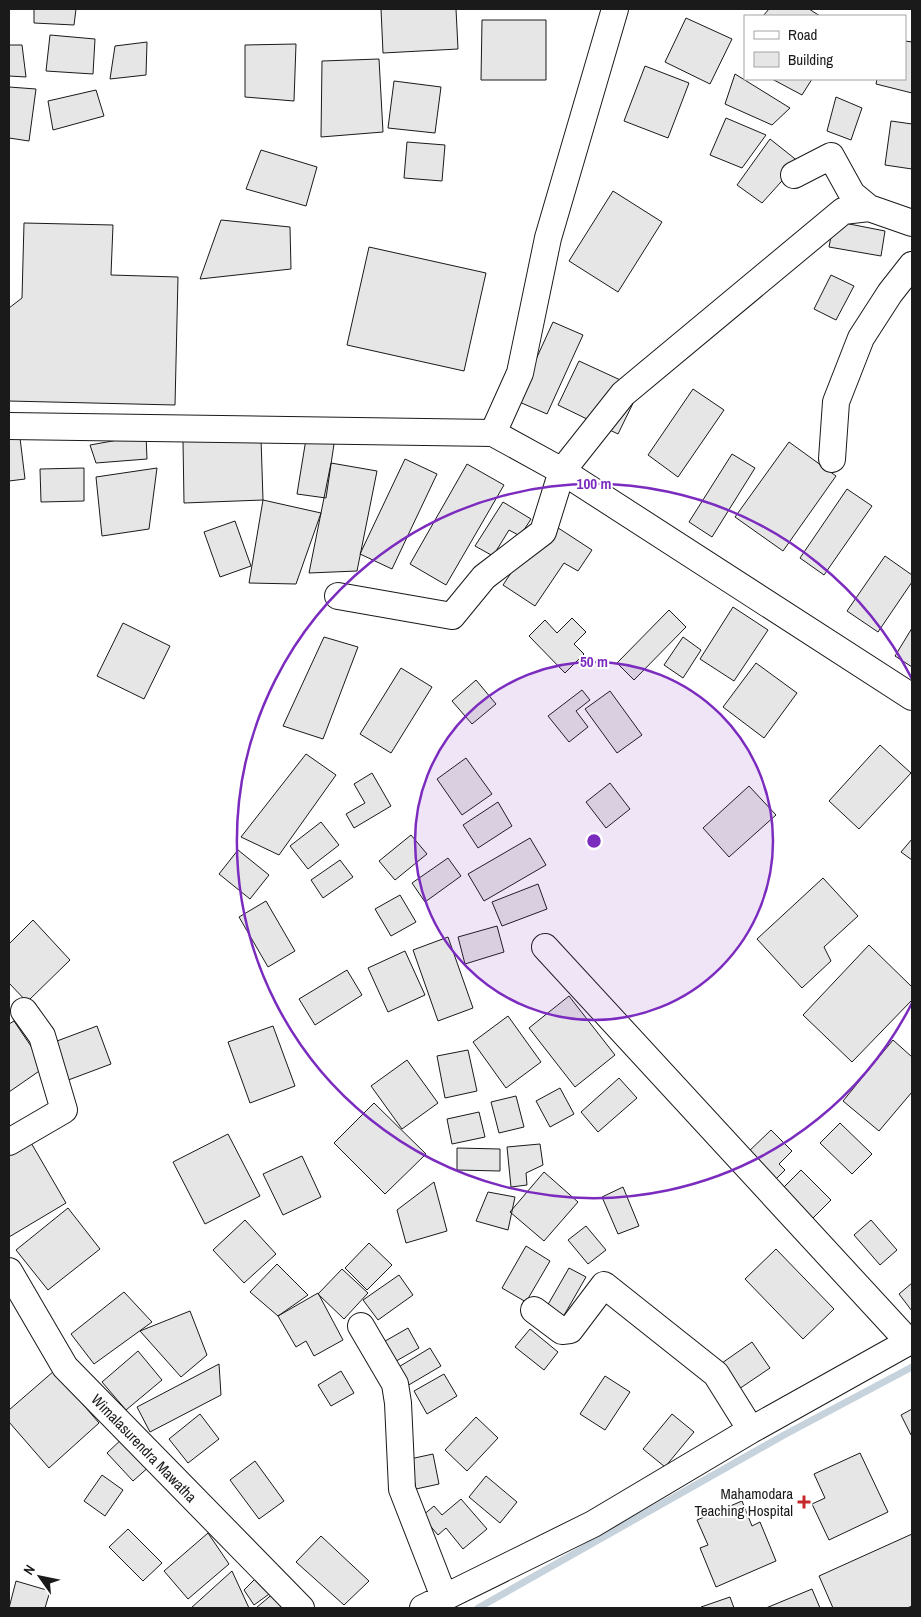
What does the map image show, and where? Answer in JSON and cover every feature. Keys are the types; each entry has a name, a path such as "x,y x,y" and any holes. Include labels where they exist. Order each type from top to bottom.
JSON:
{"street":[{"path":"493,433 520,374 548,238 615,9"},
{"path":"794,175 830,156 852,194 869,208 912,223"},
{"path":"338,596 452,616 484,577 543,532 562,471 623,394 843,211 869,208"},
{"path":"832,459 836,402 861,338 890,293 912,265"},
{"path":"9,426 493,433 562,471 912,697"},
{"path":"361,1326 395,1384 398,1403 402,1489 434,1602 593,1524 751,1430 911,1341 545,947"},
{"path":"9,1142 64,1110 42,1036 24,1012"},
{"name":"Wimalasurendra Mawatha","path":"9,1271 65,1367 301,1608"},
{"path":"534,1310 562,1331 570,1330 604,1285 716,1374 751,1430"}],"building":[{"path":"34,9 76,9 74,25 34,23"},
{"path":"381,9 456,9 458,49 383,53"},
{"path":"769,9 809,9 818,15 764,15"},
{"path":"686,18 732,39 710,84 665,62"},
{"path":"482,20 546,20 546,80 481,80"},
{"path":"50,35 95,39 93,74 46,71"},
{"path":"906,41 912,42 912,93 876,84 877,80 906,80"},
{"path":"147,42 146,75 110,79 115,46"},
{"path":"296,44 294,101 245,97 245,45"},
{"path":"9,45 22,45 26,77 9,76"},
{"path":"379,59 383,132 321,137 322,61"},
{"path":"645,66 689,83 668,138 624,121"},
{"path":"735,74 790,108 772,125 725,104"},
{"path":"774,80 811,80 802,95"},
{"path":"394,81 441,87 435,133 388,128"},
{"path":"9,87 36,89 29,141 9,138"},
{"path":"96,90 104,116 53,130 48,101"},
{"path":"836,97 862,108 851,140 827,131"},
{"path":"726,118 766,135 742,168 710,155"},
{"path":"891,121 912,124 912,169 885,165"},
{"path":"770,139 799,162 762,203 737,185"},
{"path":"407,142 445,145 442,181 404,178"},
{"path":"261,150 317,167 306,206 246,189"},
{"path":"613,191 662,222 618,292 569,261"},
{"path":"221,220 290,227 291,269 200,279"},
{"path":"834,221 885,231 881,256 829,247"},
{"path":"24,223 113,225 111,275 178,277 175,405 9,401 9,308 22,298"},
{"path":"369,247 486,273 464,371 347,345"},
{"path":"831,275 854,286 836,320 814,309"},
{"path":"553,322 583,335 547,414 517,401"},
{"path":"579,361 640,389 618,434 558,405"},
{"path":"693,389 724,410 678,477 648,455"},
{"path":"146,435 147,459 96,463 90,445"},
{"path":"20,438 25,479 9,481 9,439"},
{"path":"261,438 263,500 184,503 183,441"},
{"path":"306,439 334,444 326,498 297,494"},
{"path":"789,442 836,476 783,551 735,517"},
{"path":"732,454 755,468 712,537 689,522"},
{"path":"405,459 437,474 392,569 360,554"},
{"path":"331,463 377,471 357,571 309,573"},
{"path":"467,464 504,485 446,585 410,564"},
{"path":"84,468 84,501 41,502 40,469"},
{"path":"157,468 149,529 102,536 96,477"},
{"path":"847,489 872,506 824,575 800,558"},
{"path":"263,500 321,513 296,584 249,583"},
{"path":"503,502 531,519 520,536 509,530 493,556 475,546"},
{"path":"546,520 592,550 578,571 564,563 535,606 503,585"},
{"path":"235,521 251,566 220,577 204,532"},
{"path":"885,556 912,575 912,582 878,632 847,611"},
{"path":"733,607 768,630 734,681 700,659"},
{"path":"669,610 686,627 634,680 617,663"},
{"path":"572,618 586,632 574,644 584,654 565,673 529,636 545,620 557,633"},
{"path":"123,623 170,646 144,699 97,676"},
{"path":"912,628 912,667 895,656"},
{"path":"324,637 358,647 323,739 283,726"},
{"path":"683,637 701,650 683,678 664,665"},
{"path":"756,663 797,693 764,738 723,707"},
{"path":"401,668 432,687 391,753 360,734"},
{"path":"476,680 496,704 472,724 452,701"},
{"path":"582,690 590,700 576,711 588,727 569,742 548,716"},
{"path":"610,691 642,735 617,753 585,709"},
{"path":"880,745 911,773 859,829 829,801"},
{"path":"306,754 336,775 279,855 241,837"},
{"path":"466,758 492,794 462,815 437,779"},
{"path":"372,773 391,806 354,828 346,814 365,803 354,784"},
{"path":"610,783 630,809 606,828 586,802"},
{"path":"749,786 776,815 729,857 703,828"},
{"path":"498,802 512,826 478,848 463,825"},
{"path":"321,822 339,845 308,869 290,846"},
{"path":"411,835 427,854 395,880 379,861"},
{"path":"530,838 546,865 484,901 468,874"},
{"path":"912,839 912,860 901,852"},
{"path":"238,850 269,875 250,899 219,874"},
{"path":"448,858 461,876 425,902 412,883"},
{"path":"340,860 353,877 323,898 311,880"},
{"path":"823,878 858,916 824,947 831,961 802,988 757,939"},
{"path":"538,884 547,909 502,926 492,902"},
{"path":"400,895 416,922 391,936 375,909"},
{"path":"266,901 295,951 268,967 239,917"},
{"path":"33,920 70,960 27,1002 9,983 9,944"},
{"path":"497,926 504,952 465,964 458,937"},
{"path":"448,937 473,1008 438,1021 413,950"},
{"path":"869,945 912,987 912,1000 852,1062 803,1015"},
{"path":"405,951 425,995 388,1012 368,968"},
{"path":"347,970 362,995 315,1025 299,999"},
{"path":"569,996 615,1055 575,1087 529,1028"},
{"path":"508,1016 541,1062 506,1088 473,1042"},
{"path":"14,1021 45,1067 9,1092 9,1024"},
{"path":"97,1026 111,1064 63,1082 49,1044"},
{"path":"273,1026 295,1086 250,1103 228,1042"},
{"path":"893,1040 912,1057 912,1092 879,1131 843,1101"},
{"path":"468,1050 477,1091 445,1098 437,1056"},
{"path":"407,1060 438,1103 402,1129 371,1086"},
{"path":"619,1078 637,1098 598,1132 581,1112"},
{"path":"560,1088 574,1114 550,1127 536,1101"},
{"path":"516,1096 524,1127 499,1133 491,1102"},
{"path":"374,1103 426,1154 385,1194 334,1143"},
{"path":"479,1112 485,1137 452,1144 447,1119"},
{"path":"840,1123 872,1154 852,1174 820,1143"},
{"path":"771,1130 792,1151 779,1164 785,1170 772,1183 745,1155"},
{"path":"228,1134 260,1196 205,1224 173,1162"},
{"path":"30,1141 66,1203 9,1237 9,1154"},
{"path":"540,1144 543,1165 526,1173 527,1185 511,1187 507,1147"},
{"path":"457,1148 500,1149 500,1171 457,1170"},
{"path":"302,1156 321,1197 283,1215 263,1174"},
{"path":"801,1170 831,1200 812,1219 782,1189"},
{"path":"544,1172 578,1202 544,1241 510,1212"},
{"path":"434,1182 447,1231 406,1243 397,1210"},
{"path":"623,1187 639,1226 618,1234 602,1197"},
{"path":"488,1192 515,1197 508,1230 476,1221"},
{"path":"68,1208 100,1249 48,1290 16,1250"},
{"path":"245,1220 276,1254 244,1283 213,1250"},
{"path":"871,1220 897,1250 880,1265 854,1235"},
{"path":"586,1226 606,1250 588,1264 568,1240"},
{"path":"369,1243 392,1265 367,1290 345,1268"},
{"path":"526,1246 550,1261 526,1302 502,1288"},
{"path":"776,1249 834,1309 803,1339 745,1279"},
{"path":"277,1264 308,1295 278,1316 250,1292"},
{"path":"569,1268 586,1277 563,1317 546,1308"},
{"path":"342,1269 368,1293 344,1319 318,1294"},
{"path":"399,1275 413,1295 378,1320 363,1300"},
{"path":"912,1283 912,1311 899,1294"},
{"path":"124,1292 152,1322 94,1364 71,1334"},
{"path":"318,1293 343,1340 314,1356 306,1341 296,1347 278,1316"},
{"path":"190,1311 207,1355 181,1377 140,1331"},
{"path":"408,1328 419,1348 391,1364 380,1344"},
{"path":"530,1329 558,1352 544,1370 515,1347"},
{"path":"752,1342 770,1368 739,1389 722,1363"},
{"path":"430,1348 441,1366 407,1386 397,1368"},
{"path":"138,1351 162,1380 126,1410 102,1382"},
{"path":"219,1364 221,1395 150,1432 137,1407"},
{"path":"54,1371 99,1423 49,1468 9,1422 9,1410"},
{"path":"341,1371 354,1393 331,1406 318,1385"},
{"path":"444,1374 457,1396 427,1414 414,1391"},
{"path":"605,1376 630,1392 605,1430 580,1414"},
{"path":"912,1409 912,1435 911,1435 901,1415"},
{"path":"200,1414 219,1439 188,1463 169,1439"},
{"path":"672,1414 694,1432 665,1467 643,1449"},
{"path":"476,1417 498,1438 467,1471 445,1450"},
{"path":"125,1436 151,1465 133,1481 107,1453"},
{"path":"860,1453 888,1512 829,1540 812,1504 825,1498 814,1474"},
{"path":"433,1454 439,1484 416,1489 410,1459"},
{"path":"255,1461 284,1501 259,1519 230,1480"},
{"path":"102,1475 123,1490 105,1516 84,1501"},
{"path":"486,1476 517,1502 500,1523 469,1497"},
{"path":"461,1499 487,1529 463,1549 446,1528 438,1535 422,1516 434,1506 442,1515"},
{"path":"742,1501 752,1526 760,1522 776,1561 716,1587 700,1548 708,1545 697,1520"},
{"path":"128,1529 162,1563 143,1581 109,1547"},
{"path":"208,1533 229,1564 188,1599 164,1571"},
{"path":"912,1534 912,1606 907,1608 833,1608 819,1576"},
{"path":"321,1536 369,1581 344,1605 296,1562"},
{"path":"232,1571 249,1608 191,1608"},
{"path":"258,1576 272,1592 254,1605 244,1590"},
{"path":"16,1581 50,1591 45,1608 9,1608"},
{"path":"812,1589 820,1608 766,1608"},
{"path":"275,1592 288,1608 256,1608"},
{"path":"730,1597 734,1608 701,1607"}],"waterway":[{"path":"478,1608 784,1435 912,1367"}],"place":[{"name":"Mahamodara Teaching Hospital","path":"804,1502"}]}
